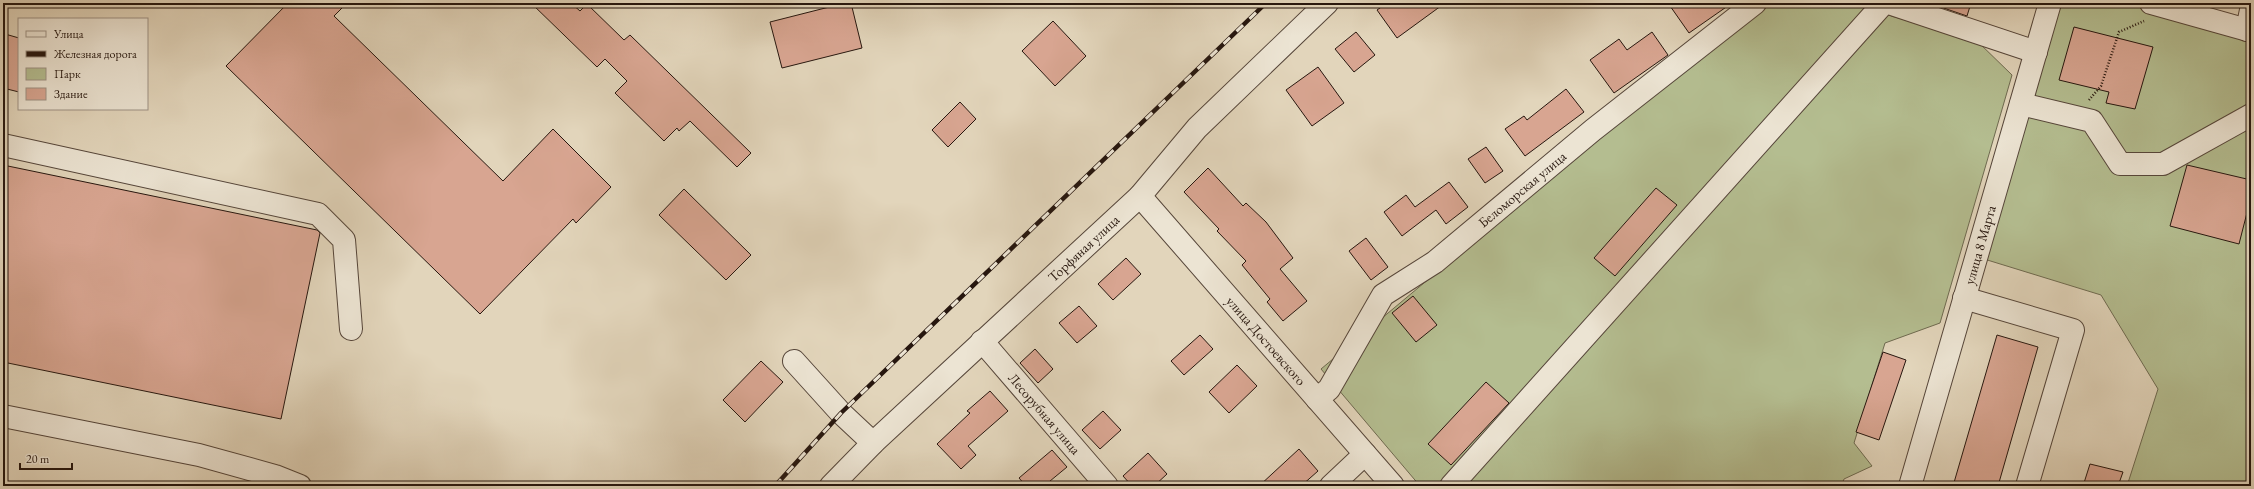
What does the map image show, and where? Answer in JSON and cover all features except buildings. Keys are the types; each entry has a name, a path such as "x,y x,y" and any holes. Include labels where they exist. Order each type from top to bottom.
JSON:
{"street":[{"name":"Торфяная улица","path":"843,482 873,443 1140,196 1197,128 1328,3"},
{"name":"Беломорская улица","path":"1317,399 1328,390 1383,295 1435,262 1593,130 1755,3"},
{"path":"1451,486 1884,3"},
{"path":"1889,3 2036,52"},
{"name":"улица 8 Марта","path":"1910,486 2050,3"},
{"path":"2161,6 2250,23"},
{"path":"2021,104 2092,121 2120,164 2164,164 2251,115"},
{"path":"3,145 318,214 344,240 351,329"},
{"name":"улица Достоевского","path":"1140,196 1393,486"},
{"path":"1964,298 2073,330 2027,486"},
{"name":"Лесорубная улица","path":"982,341 1107,486"},
{"path":"794,361 841,413 873,443"},
{"path":"3,416 199,455 275,476 300,486"},
{"path":"1331,486 1365,454"}],"path":[{"path":"2075,117 2101,86 2119,32 2161,6"}],"green space":[{"path":"1767,3 1876,3 1891,16 1975,39 2012,75 1940,323 1885,343 1854,443 1872,466 1844,479 1841,486 1420,486 1321,369 1485,232"},
{"path":"2057,3 2133,3 2251,36 2251,486 2127,486 2158,389 2101,295 1984,259"}],"railway":[{"path":"775,486 841,413 1266,3"}]}
